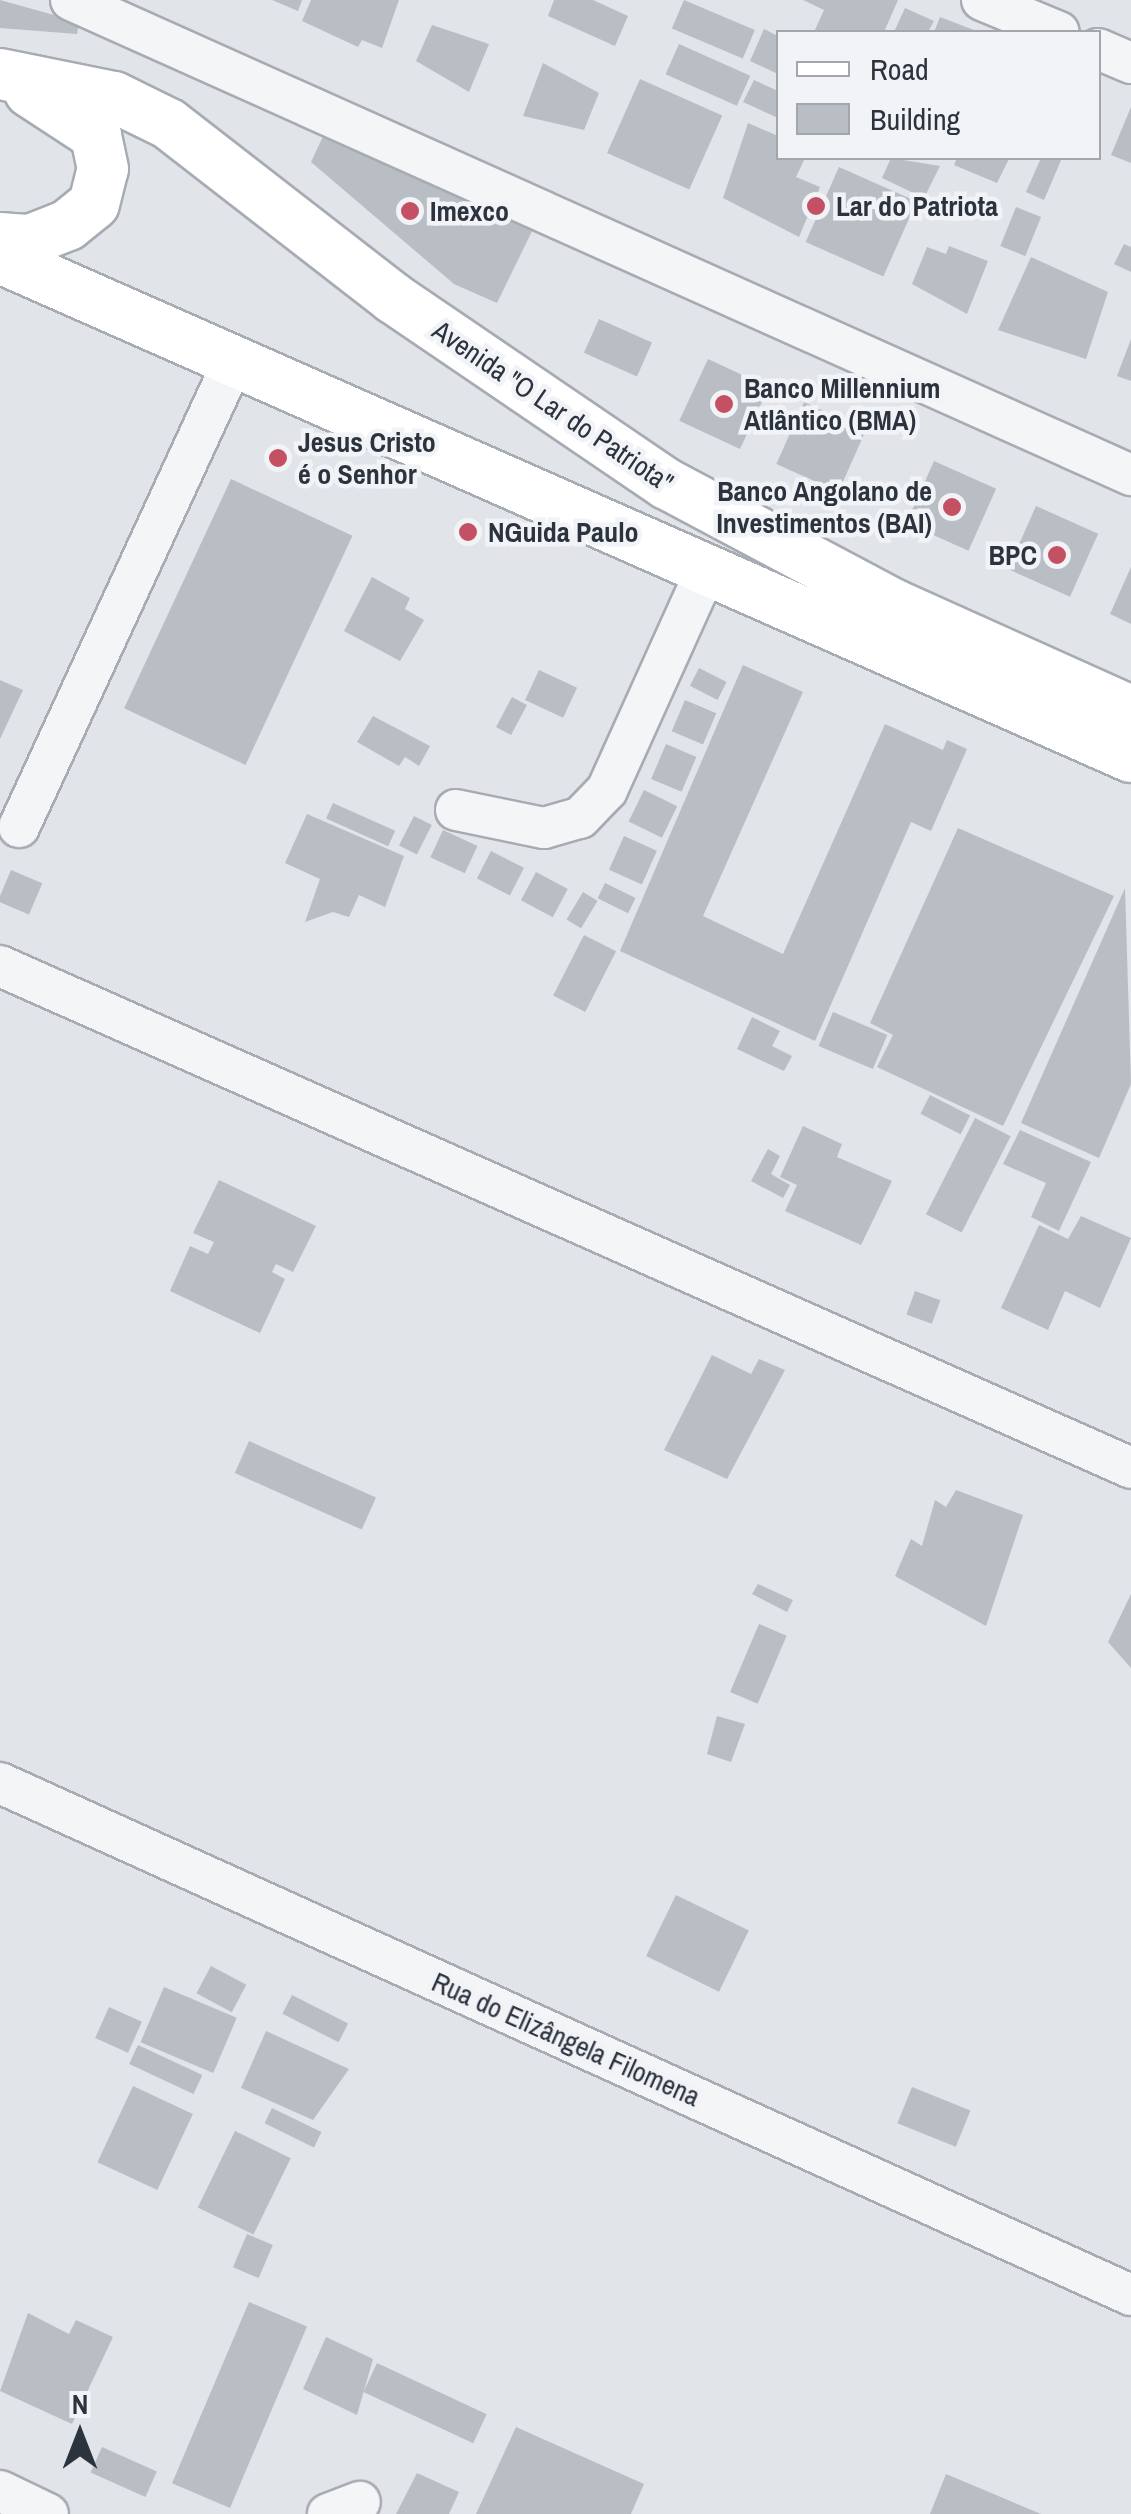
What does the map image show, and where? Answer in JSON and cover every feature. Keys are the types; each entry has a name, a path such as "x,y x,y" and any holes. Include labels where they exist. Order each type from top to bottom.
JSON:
{"main road":[{"name":"Avenida \"O Lar do Patriota\"","path":"0,74 114,98 169,124 407,308 668,484 895,605 1131,711"},
{"path":"0,84 75,113 96,135 103,169 94,204 68,225 30,240 0,238"},
{"path":"0,258 1131,757"}],"street":[{"path":"70,0 1131,474"},
{"path":"982,0 1053,30"},
{"path":"1101,51 1131,63"},
{"path":"19,826 234,360"},
{"path":"456,810 544,828 580,818 607,790 706,569"},
{"path":"0,966 1131,1468"},
{"name":"Rua do Elizângela Filomena","path":"0,1783 1131,2295"},
{"path":"0,2492 48,2514"}],"building":[{"path":"0,0 79,22 77,34 0,28"},
{"path":"272,0 302,0 298,11"},
{"path":"311,0 399,0 382,48 362,40 358,47 302,21"},
{"path":"554,0 593,0 628,16 615,46 548,16"},
{"path":"684,0 755,30 743,59 672,29"},
{"path":"803,0 898,0 885,30 815,30 824,10"},
{"path":"905,8 934,21 929,30 895,30"},
{"path":"940,17 974,30 935,30"},
{"path":"432,25 489,44 469,92 416,61"},
{"path":"764,29 776,35 776,73 750,61"},
{"path":"679,44 750,76 737,106 666,74"},
{"path":"543,63 599,93 584,130 523,116"},
{"path":"640,79 722,116 689,190 607,153"},
{"path":"754,80 776,90 776,117 743,102"},
{"path":"1131,107 1131,163 1111,155"},
{"path":"748,123 776,135 776,160 804,160 796,177 820,187 799,237 723,198"},
{"path":"327,128 535,225 497,303 454,284 311,162"},
{"path":"890,160 940,166 924,198 882,178"},
{"path":"956,160 1008,160 997,183 954,165"},
{"path":"1040,160 1061,160 1044,200 1026,192"},
{"path":"839,167 917,202 883,276 806,242"},
{"path":"1016,207 1041,217 1025,256 1000,246"},
{"path":"1124,244 1131,247 1131,272 1114,264"},
{"path":"949,246 988,261 967,314 912,284 927,247 946,254"},
{"path":"1031,257 1108,292 1086,359 998,330"},
{"path":"599,319 652,343 637,376 584,353"},
{"path":"1131,339 1131,381 1117,376"},
{"path":"708,359 769,387 740,449 679,421"},
{"path":"804,402 866,430 838,492 776,464"},
{"path":"934,461 996,489 968,551 906,523"},
{"path":"231,479 352,536 246,765 124,708"},
{"path":"1036,506 1098,534 1070,597 1008,569"},
{"path":"1131,567 1131,624 1110,614"},
{"path":"372,577 410,598 405,609 424,620 400,661 344,631"},
{"path":"743,665 803,692 703,916 783,954 885,724 943,750 947,740 967,749 931,831 911,822 815,1041 620,951"},
{"path":"699,668 727,682 718,700 690,686"},
{"path":"539,670 577,688 563,718 525,700"},
{"path":"0,680 23,690 0,739"},
{"path":"512,697 527,705 511,735 496,727"},
{"path":"685,700 716,713 703,745 672,731"},
{"path":"373,716 430,746 419,766 405,757 399,766 357,742"},
{"path":"666,744 696,757 682,792 651,779"},
{"path":"644,790 677,806 662,838 629,821"},
{"path":"333,803 395,831 388,846 326,819"},
{"path":"307,814 404,856 385,907 359,895 349,917 333,912 305,922 320,879 285,863"},
{"path":"414,816 432,825 417,854 399,845"},
{"path":"958,828 1114,896 1003,1126 877,1067 893,1035 870,1023"},
{"path":"443,830 477,846 465,873 430,857"},
{"path":"624,836 657,851 642,884 609,870"},
{"path":"491,851 524,868 510,895 477,879"},
{"path":"11,870 42,883 29,915 0,902"},
{"path":"536,872 568,889 553,917 521,900"},
{"path":"605,883 636,898 628,913 598,898"},
{"path":"1125,888 1131,1084 1099,1158 1021,1123"},
{"path":"583,892 598,901 581,928 567,919"},
{"path":"584,935 616,951 585,1012 553,996"},
{"path":"833,1012 887,1035 873,1069 819,1046"},
{"path":"752,1017 780,1031 772,1046 792,1056 784,1071 737,1049"},
{"path":"930,1095 970,1115 961,1134 920,1114"},
{"path":"975,1118 1011,1136 962,1232 926,1214"},
{"path":"803,1126 842,1144 837,1157 892,1181 861,1245 785,1211 797,1185 780,1177"},
{"path":"1020,1130 1091,1162 1059,1231 1031,1217 1046,1183 1003,1164"},
{"path":"768,1149 780,1156 771,1174 790,1185 783,1198 751,1181"},
{"path":"219,1180 316,1226 293,1272 276,1264 272,1272 285,1279 260,1333 170,1291 190,1246 208,1254 214,1242 193,1233"},
{"path":"1081,1216 1131,1238 1100,1308 1065,1291 1048,1330 1001,1308 1039,1225 1068,1239"},
{"path":"915,1291 940,1300 932,1324 906,1314"},
{"path":"712,1355 751,1374 759,1359 785,1370 727,1479 664,1450"},
{"path":"249,1441 376,1498 362,1530 235,1473"},
{"path":"956,1490 1023,1515 986,1626 895,1576 911,1539 922,1546 935,1500 946,1507"},
{"path":"758,1584 793,1600 787,1612 752,1594"},
{"path":"1131,1594 1131,1668 1108,1642"},
{"path":"759,1624 787,1636 758,1704 730,1692"},
{"path":"717,1716 745,1724 731,1762 707,1754"},
{"path":"676,1895 749,1931 719,1992 646,1956"},
{"path":"211,1966 246,1985 232,2012 196,1993"},
{"path":"164,1987 237,2018 213,2073 141,2042"},
{"path":"292,1995 348,2024 339,2042 282,2014"},
{"path":"109,2007 142,2022 128,2053 95,2038"},
{"path":"266,2031 349,2069 313,2120 241,2088"},
{"path":"138,2045 202,2075 193,2094 129,2064"},
{"path":"133,2086 193,2114 157,2190 98,2162"},
{"path":"912,2087 970,2111 956,2147 897,2123"},
{"path":"272,2108 321,2132 314,2147 265,2123"},
{"path":"235,2131 291,2158 253,2235 198,2207"},
{"path":"247,2234 273,2245 259,2278 233,2267"},
{"path":"249,2302 307,2327 230,2508 172,2483"},
{"path":"28,2313 69,2334 76,2320 113,2337 72,2424 0,2391"},
{"path":"326,2337 373,2359 357,2415 303,2389"},
{"path":"377,2363 487,2414 473,2443 363,2392"},
{"path":"516,2427 644,2484 631,2514 476,2514"},
{"path":"102,2447 157,2471 145,2497 91,2473"},
{"path":"417,2473 459,2492 449,2514 396,2514"},
{"path":"946,2474 1041,2514 930,2514"}],"place":[{"name":"Lar do Patriota","path":"816,206"},
{"name":"Imexco","path":"410,211"},
{"name":"Banco Millennium Atlântico (BMA)","path":"724,404"},
{"name":"Jesus Cristo é o Senhor","path":"278,458"},
{"name":"Banco Angolano de Investimentos (BAI)","path":"952,507"},
{"name":"NGuida Paulo","path":"468,532"},
{"name":"BPC","path":"1057,555"}]}
